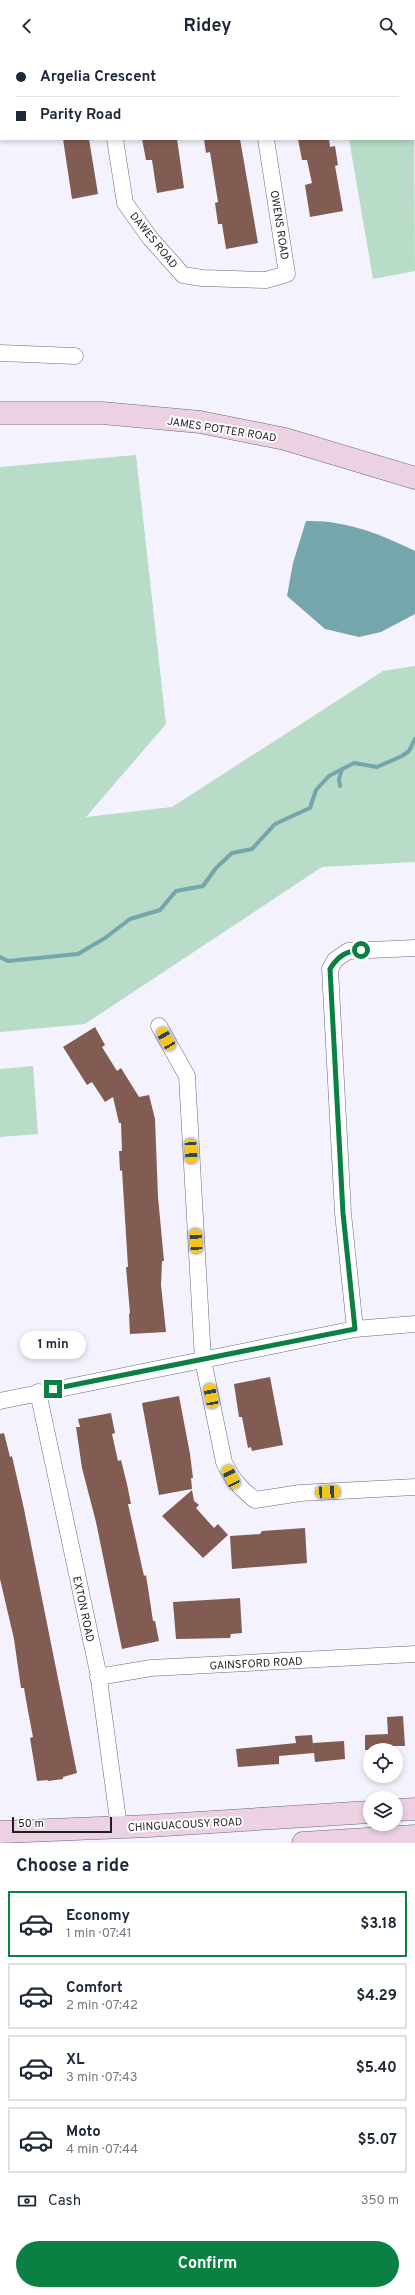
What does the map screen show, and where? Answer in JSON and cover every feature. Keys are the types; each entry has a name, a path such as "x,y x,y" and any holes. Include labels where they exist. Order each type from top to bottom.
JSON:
{"main road":[{"name":"JAMES POTTER ROAD","path":"0,413 102,413 200,422 285,439 415,478"},
{"path":"403,1810 415,1809"},
{"name":"CHINGUACOUSY ROAD","path":"0,1832 120,1835 363,1813"},
{"path":"303,1843 415,1836"}],"street":[{"name":"DAWES ROAD","path":"115,140 125,203 150,238 183,275 202,278"},
{"name":"OWENS ROAD","path":"202,278 266,280 287,274 266,140"},
{"path":"0,353 75,356"},
{"path":"355,1329 343,1213 330,969 335,960 348,951 415,948"},
{"path":"158,1026 187,1076 203,1360 224,1462 231,1477 242,1490 255,1500 300,1493 415,1487"},
{"path":"0,1401 38,1392 355,1329 415,1324"},
{"name":"EXTON ROAD","path":"38,1392 98,1677 120,1835"},
{"name":"GAINSFORD ROAD","path":"98,1677 151,1668 415,1654"}],"green space":[{"path":"349,140 414,140 415,271 373,279"},
{"path":"136,455 166,724 86,817 172,807 383,671 415,666 415,862 322,867 85,1024 0,1032 0,467"},
{"path":"33,1066 38,1134 0,1137 0,1069"}],"water":[{"path":"306,521 335,523 362,529 415,551 415,614 381,632 359,637 325,629 287,596 293,563"}],"building":[{"path":"63,140 89,140 98,194 72,199"},
{"path":"142,140 177,140 184,188 157,193 152,160 146,160"},
{"path":"204,140 240,140 258,243 226,249 222,224 218,224 215,203 218,202 210,152 206,153"},
{"path":"298,140 329,140 330,147 335,146 338,165 335,166 343,211 310,217 305,185 312,183 307,160 302,160"},
{"path":"95,1027 105,1045 102,1047 117,1071 121,1068 139,1097 149,1095 155,1119 158,1197 164,1261 162,1261 161,1285 166,1332 130,1334 130,1313 126,1267 128,1267 122,1170 120,1171 119,1151 122,1151 121,1123 119,1123 113,1097 105,1102 92,1082 87,1085 63,1047"},
{"path":"270,1377 283,1445 252,1451 251,1447 248,1448 242,1417 239,1417 234,1384"},
{"path":"179,1396 190,1454 193,1478 191,1478 192,1489 159,1495 142,1403"},
{"path":"111,1413 115,1433 112,1434 118,1461 121,1460 127,1484 131,1504 128,1504 144,1576 146,1575 153,1621 155,1621 159,1641 122,1649 96,1522 82,1468 76,1427 80,1427 78,1419"},
{"path":"4,1433 10,1457 12,1456 24,1509 77,1773 63,1777 63,1779 37,1781 30,1738 33,1737 24,1688 21,1688 14,1639 0,1579 0,1434"},
{"path":"192,1490 194,1501 199,1505 196,1508 214,1528 218,1524 228,1535 203,1558 162,1516"},
{"path":"305,1528 307,1563 232,1569 230,1536 260,1534 262,1531"},
{"path":"240,1598 242,1633 231,1634 230,1638 176,1639 173,1602"},
{"path":"403,1716 405,1746 403,1746 403,1743 365,1743 365,1735 388,1734 387,1717"},
{"path":"312,1735 314,1753 279,1756 279,1764 238,1767 236,1749 296,1743 295,1736"},
{"path":"344,1741 345,1759 315,1762 313,1743"}],"waterway":[{"path":"0,957 8,961 78,954 105,938 130,919 160,910 176,891 203,886 216,868 232,853 252,849 275,824 310,808 316,790 329,776 354,763 377,767 402,756 409,751 415,739"},
{"path":"340,786 339,779 342,769"}],"route":[{"path":"53,1389 355,1329 343,1213 330,1000 330,969 335,960 348,951 361,950"}]}
